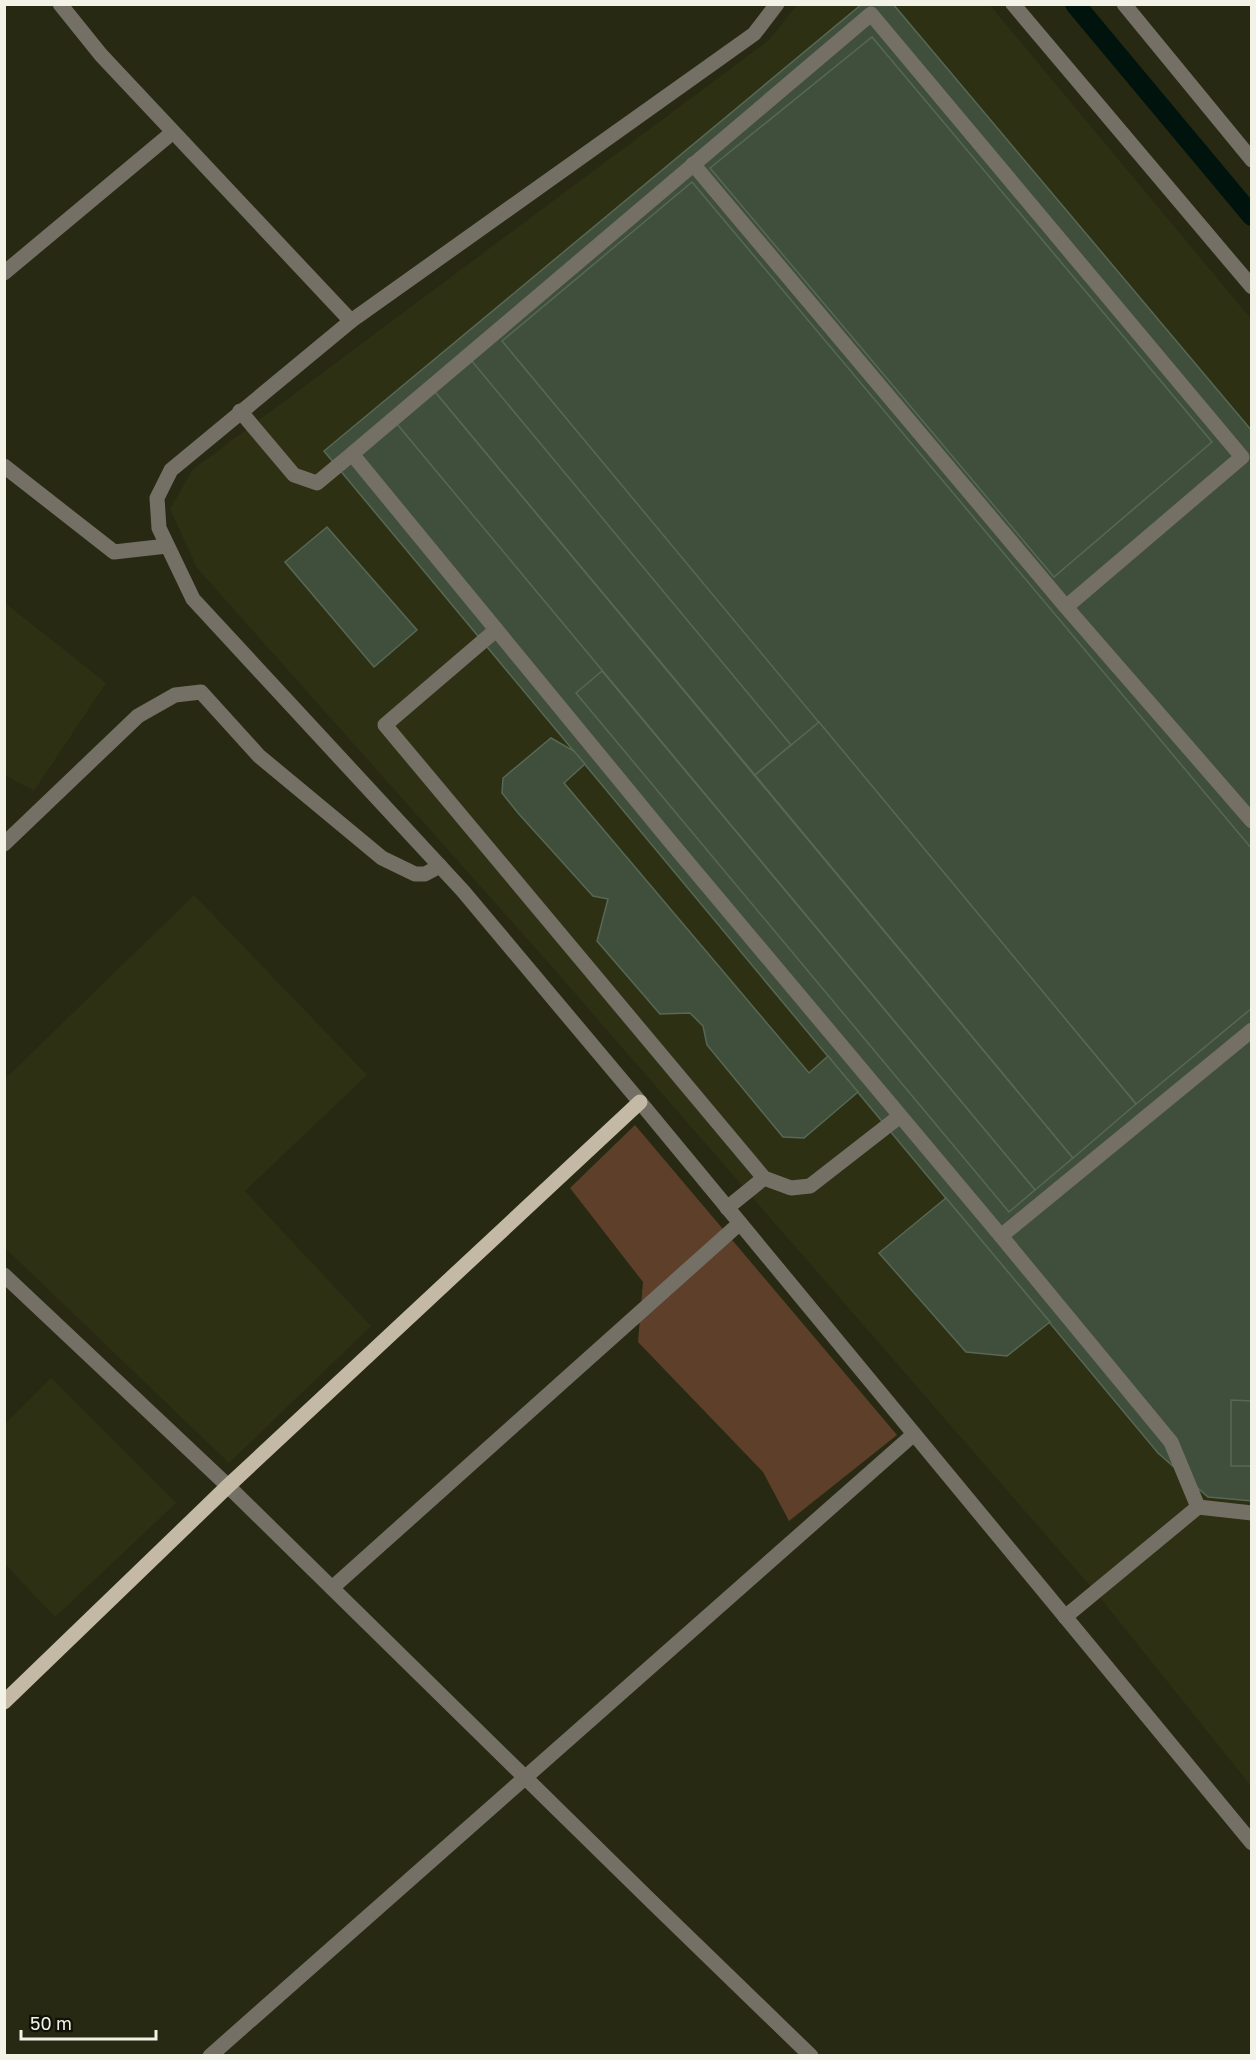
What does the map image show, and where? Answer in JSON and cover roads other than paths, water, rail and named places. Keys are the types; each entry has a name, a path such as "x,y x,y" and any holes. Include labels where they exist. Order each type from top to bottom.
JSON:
{"main road":[{"path":"4,1702 228,1486 640,1102"}],"street":[{"path":"60,4 101,55 351,321"},
{"path":"777,4 754,34 351,321 240,411 171,470 157,498 159,528 193,599 463,891 728,1208 1251,1843"},
{"path":"1013,4 1251,287"},
{"path":"1124,4 1251,160"},
{"path":"240,411 294,475 317,483 871,14 1247,462 1066,607"},
{"path":"4,273 173,132"},
{"path":"693,164 1066,607 1251,821"},
{"path":"352,454 669,840 1171,1442 1198,1507"},
{"path":"4,466 114,552 167,546"},
{"path":"496,630 385,726 764,1178 790,1188 810,1186 900,1116"},
{"path":"4,844 138,716 176,695 201,692 259,756 382,858 415,874 425,874 440,866"},
{"path":"1001,1236 1251,1030"},
{"path":"728,1208 764,1178"},
{"path":"332,1587 740,1223"},
{"path":"4,1275 228,1486 811,2055"},
{"path":"210,2055 914,1434"},
{"path":"1065,1617 1198,1507 1251,1514"}],"waterway":[{"path":"1075,4 1252,216"}]}
